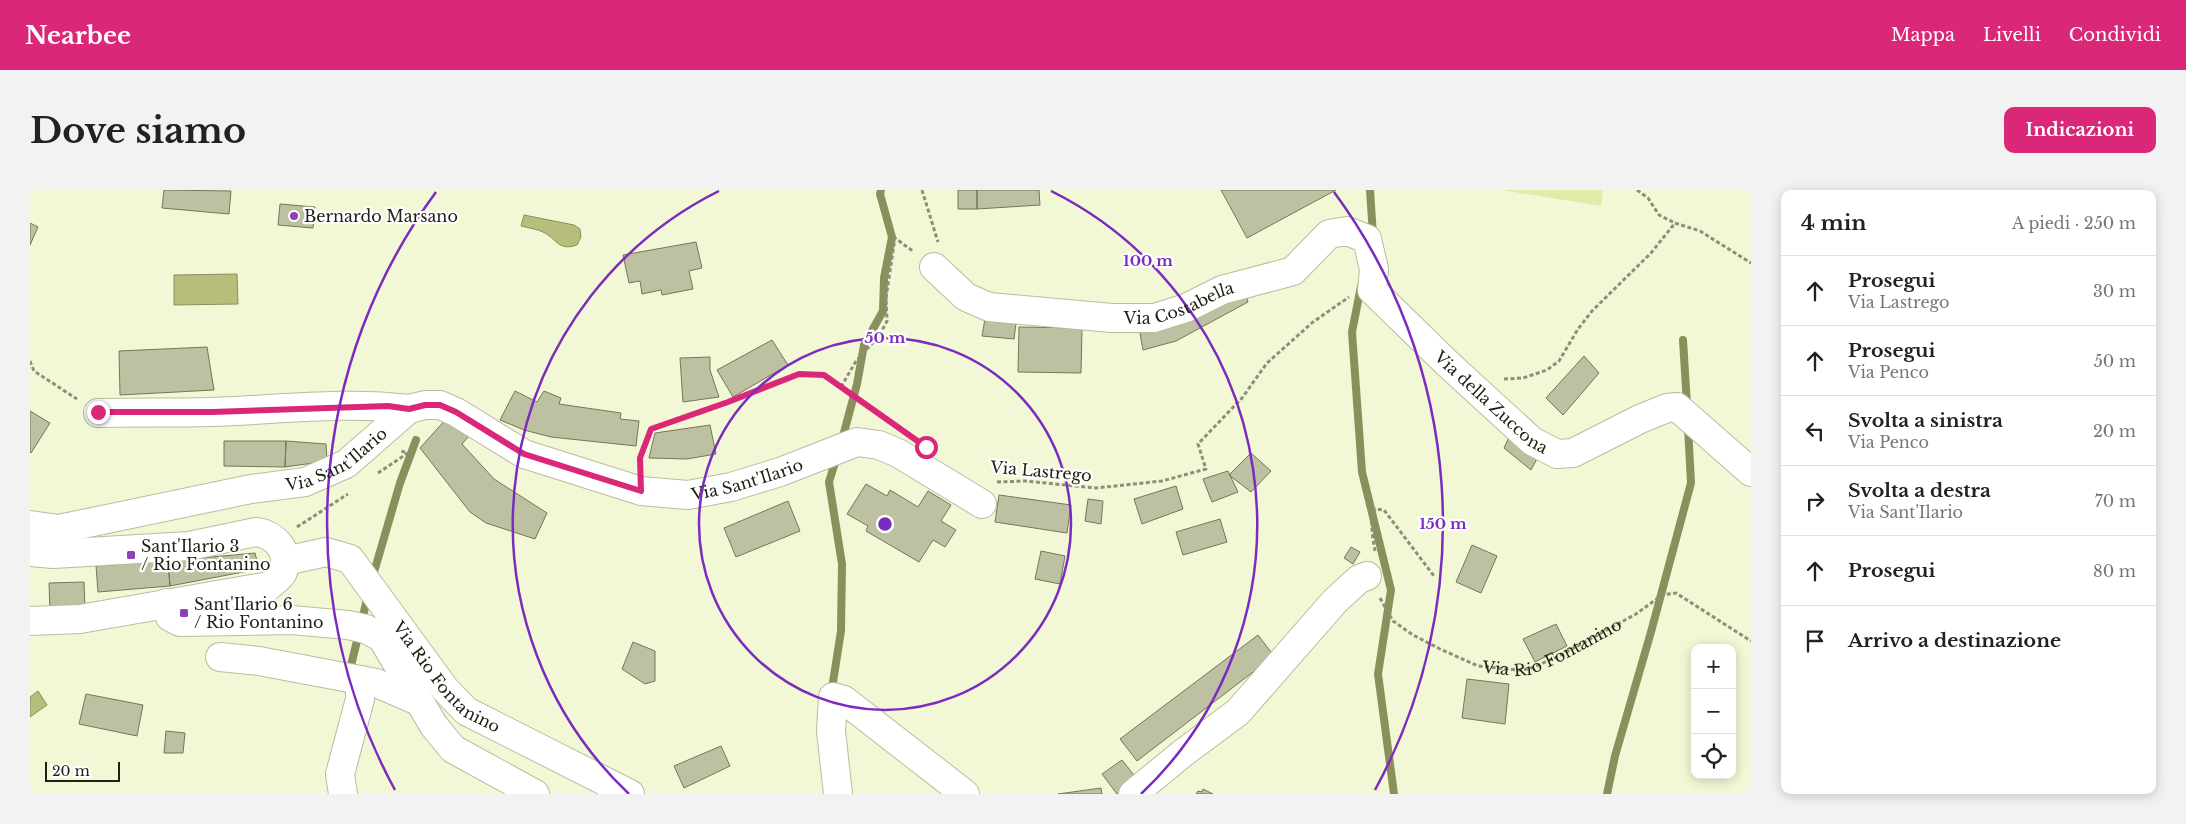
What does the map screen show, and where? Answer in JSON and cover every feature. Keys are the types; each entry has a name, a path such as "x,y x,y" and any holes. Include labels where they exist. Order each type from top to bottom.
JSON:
{"street":[{"name":"Via Costabella","path":"934,267 966,297 989,308 1112,318 1154,318 1186,308 1222,290 1293,271 1329,234 1347,231 1368,239 1374,269 1372,290"},
{"name":"Via della Zuccona","path":"1372,290 1449,365 1532,441 1557,454 1573,452 1640,419 1667,408 1677,407 1751,472"},
{"name":"Via Sant'Ilario","path":"30,525 59,529 251,489 305,482 346,464 409,409 425,405 440,405 456,412 524,454 641,491 688,495 731,487 780,472 857,442 879,445 985,493"},
{"path":"98,412 212,412 388,406 409,409"},
{"path":"30,552 53,554 189,546 256,532 266,533 276,540 282,548 285,561 282,572 268,586 80,618 30,620"},
{"name":"Via Rio Fontanino","path":"285,561 326,552 350,559 444,689 466,711 630,794"},
{"path":"1133,794 1183,752 1238,712 1335,601 1359,579 1367,576"},
{"path":"166,603 170,617 180,622 291,620 348,625 366,630 382,638 434,726 454,748 535,794"},
{"path":"220,657 260,661 376,683 418,701"},
{"path":"342,794 340,774 360,699 360,680"},
{"path":"838,794 831,732 833,696 844,700 965,794"}],"path":[{"path":"841,387 856,361 878,336 887,321 886,298 895,238 934,267 940,248 922,190"},
{"path":"1637,190 1648,198 1659,215 1675,223 1700,231 1751,263"},
{"path":"1501,380 1522,378 1547,370 1559,362 1578,329 1592,311 1651,253 1675,223"},
{"name":"Via Lastrego","path":"985,493 1025,481 1096,488 1162,481 1206,468 1198,444 1242,398 1267,363 1320,317 1349,297 1372,290"},
{"path":"30,361 34,371 98,412"},
{"path":"641,491 640,458 651,429 728,402 799,374 824,375 889,421"},
{"path":"1367,576 1381,572 1372,534 1375,509 1384,510 1434,576"},
{"name":"Via Rio Fontanino","path":"1367,576 1374,583 1380,600 1393,621 1413,635 1478,666 1518,670 1529,669 1559,656 1636,614 1667,593 1676,593 1751,641"}],"shaded area":[{"path":"1502,190 1603,190 1601,206"},
{"path":"524,215 574,225 580,229 581,237 577,245 571,247 562,246 542,232 521,226"},
{"path":"237,274 238,304 174,305 174,275"},
{"path":"38,691 47,705 30,717 30,697"}],"building":[{"path":"164,190 231,191 229,214 162,208"},
{"path":"958,190 977,190 977,209 958,209"},
{"path":"977,190 1039,190 1040,205 977,209"},
{"path":"1221,190 1336,190 1247,238"},
{"path":"280,204 315,207 313,228 278,225"},
{"path":"30,223 38,227 30,245"},
{"path":"696,242 702,268 689,271 693,289 662,295 661,290 642,294 640,281 629,283 623,255"},
{"path":"1244,288 1248,302 1176,341 1143,350 1138,322"},
{"path":"986,313 1017,316 1014,339 982,336"},
{"path":"1019,327 1082,328 1081,373 1018,372"},
{"path":"772,340 788,365 733,397 717,370"},
{"path":"207,347 214,390 120,395 119,351"},
{"path":"1584,356 1599,373 1563,415 1546,398"},
{"path":"710,357 710,370 719,397 683,402 680,358"},
{"path":"515,391 537,402 544,391 561,398 559,404 621,413 620,419 639,421 636,446 551,437 524,430 500,420"},
{"path":"30,411 50,423 31,453 30,452"},
{"path":"447,418 469,436 462,444 494,479 547,513 535,539 486,523 470,512 420,448"},
{"path":"710,425 716,454 687,459 649,458 655,433"},
{"path":"1512,431 1540,453 1531,470 1504,448"},
{"path":"224,441 286,441 285,467 224,466"},
{"path":"286,441 326,444 327,461 285,467"},
{"path":"1251,453 1271,471 1251,492 1229,475"},
{"path":"1228,471 1238,492 1212,502 1203,479"},
{"path":"866,484 887,496 890,490 918,507 928,491 951,505 941,521 956,530 945,547 933,540 919,562 866,531 868,526 847,514"},
{"path":"1176,486 1183,509 1142,524 1134,499"},
{"path":"999,495 1071,505 1067,533 995,522"},
{"path":"1088,499 1103,501 1101,524 1085,521"},
{"path":"788,501 800,531 736,557 724,528"},
{"path":"1220,519 1227,542 1183,555 1176,532"},
{"path":"1472,545 1497,556 1481,593 1456,582"},
{"path":"1351,547 1360,552 1353,564 1344,558"},
{"path":"1041,551 1065,556 1060,584 1035,579"},
{"path":"255,553 259,569 170,586 168,561"},
{"path":"168,561 170,586 98,592 96,566"},
{"path":"84,582 85,610 50,611 49,583"},
{"path":"1556,624 1567,646 1535,662 1523,639"},
{"path":"1258,635 1274,656 1137,761 1120,739"},
{"path":"633,642 655,651 655,681 645,684 622,669"},
{"path":"1467,679 1509,684 1505,724 1462,718"},
{"path":"86,694 143,705 137,736 79,724"},
{"path":"166,731 185,733 183,753 164,753"},
{"path":"721,746 730,766 684,788 674,766"},
{"path":"1122,760 1141,784 1127,794 1117,794 1102,774"},
{"path":"1101,788 1102,794 1058,794"},
{"path":"1203,789 1213,794 1196,794 1198,791 1202,792"}],"waterway":[{"path":"842,440 857,384 864,345 883,311 884,278 892,237 880,194 881,190"},
{"path":"1370,190 1373,235"},
{"path":"1361,286 1352,332 1362,472 1391,590 1378,674 1394,794"},
{"path":"1683,340 1687,405"},
{"path":"1607,794 1615,756 1691,483 1688,427"},
{"path":"372,579 400,483 416,440"},
{"path":"834,692 833,682 841,631 842,564 829,482 837,456"},
{"path":"349,674 368,595"}],"place":[{"name":"Bernardo Marsano","path":"294,216"},
{"name":"Sant'Ilario 3 / Rio Fontanino","path":"131,555"},
{"name":"Sant'Ilario 6 / Rio Fontanino","path":"184,613"}],"route":[{"path":"98,412 212,412 273,408 388,406 409,409 425,405 440,405 456,412 524,454 641,491 640,458 651,429 728,402 799,374 824,375 926,447"}]}
